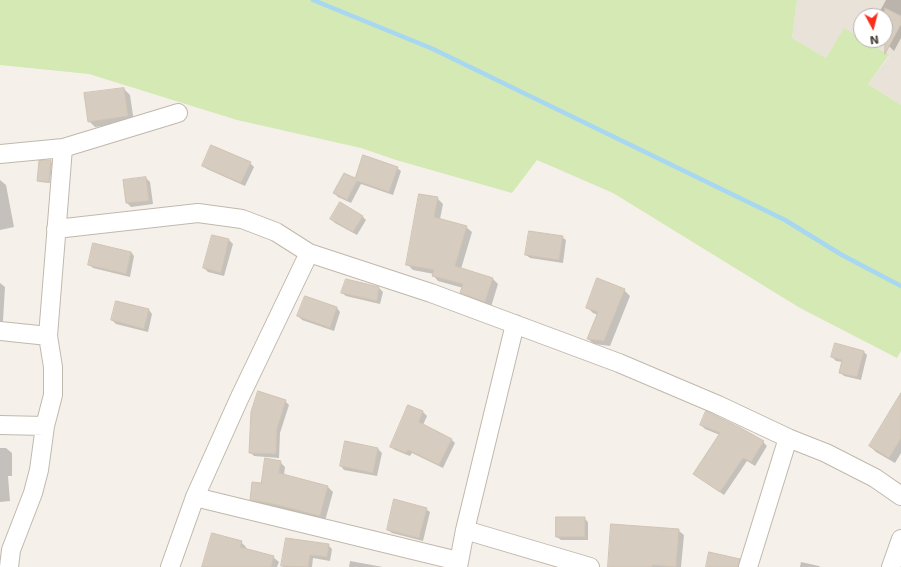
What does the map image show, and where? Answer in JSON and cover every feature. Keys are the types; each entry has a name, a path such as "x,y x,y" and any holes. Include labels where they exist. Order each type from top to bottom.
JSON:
{"street":[{"path":"0,154 63,148 178,113"},
{"path":"7,555 33,493 39,470 45,426 53,395 53,367 48,336 63,148"},
{"path":"56,229 198,213 242,219 276,232 309,253 432,293 619,363 718,405 788,438 833,457 875,478 901,496"},
{"path":"170,567 195,497 239,399 309,253"},
{"path":"195,497 458,564 515,324"},
{"path":"0,331 48,336"},
{"path":"0,425 45,426"},
{"path":"748,567 788,438"},
{"path":"465,530 590,567"},
{"path":"891,567 901,539"}],"shaded area":[{"path":"797,0 901,0 901,105 868,84 889,56 876,48 893,48 893,8 853,8 853,34 844,29 826,58 792,38"}],"green space":[{"path":"0,0 797,0 792,38 826,58 844,28 853,34 853,48 877,48 889,55 868,84 901,105 901,351 897,358 800,308 613,193 537,160 512,193 396,160 361,148 237,120 89,74 0,65"}],"building":[{"path":"893,12 901,16 901,24 893,39"},
{"path":"124,88 128,116 88,122 84,93"},
{"path":"211,145 251,162 241,183 202,166"},
{"path":"363,155 398,167 389,192 357,181 347,200 333,193 344,173 355,178"},
{"path":"51,160 49,182 37,181 39,161"},
{"path":"146,177 149,201 126,203 123,180"},
{"path":"419,194 438,197 434,217 467,226 455,266 493,278 485,302 460,293 463,284 432,276 434,270 406,265"},
{"path":"340,202 363,216 353,232 330,219"},
{"path":"529,231 563,236 559,260 525,255"},
{"path":"212,235 229,239 221,273 203,268"},
{"path":"93,243 131,252 126,274 88,265"},
{"path":"597,278 625,289 604,341 587,339 598,312 586,308"},
{"path":"346,279 379,287 377,301 341,293"},
{"path":"305,296 337,307 330,328 297,316"},
{"path":"116,301 149,309 144,329 111,320"},
{"path":"835,343 864,351 857,377 839,373 842,360 831,357"},
{"path":"258,391 286,400 277,429 276,454 249,453 251,412"},
{"path":"901,393 901,438 889,458 869,446"},
{"path":"408,405 423,411 419,422 452,439 439,465 408,450 406,453 390,447"},
{"path":"706,411 764,441 751,462 743,458 720,492 693,474 720,433 700,425"},
{"path":"345,441 378,448 373,473 340,466"},
{"path":"265,458 281,461 279,473 328,486 320,516 273,504 250,500 252,482 261,483"},
{"path":"394,499 427,508 419,538 387,530"},
{"path":"556,517 585,517 585,537 556,537"},
{"path":"611,524 679,529 676,567 652,565 652,567 608,567"},
{"path":"212,533 242,541 240,547 274,556 271,567 202,567"},
{"path":"286,538 329,544 327,557 310,555 308,567 281,566"},
{"path":"709,552 740,559 738,567 706,567"}],"waterway":[{"path":"313,0 433,49 785,220 842,255 901,286"}]}
